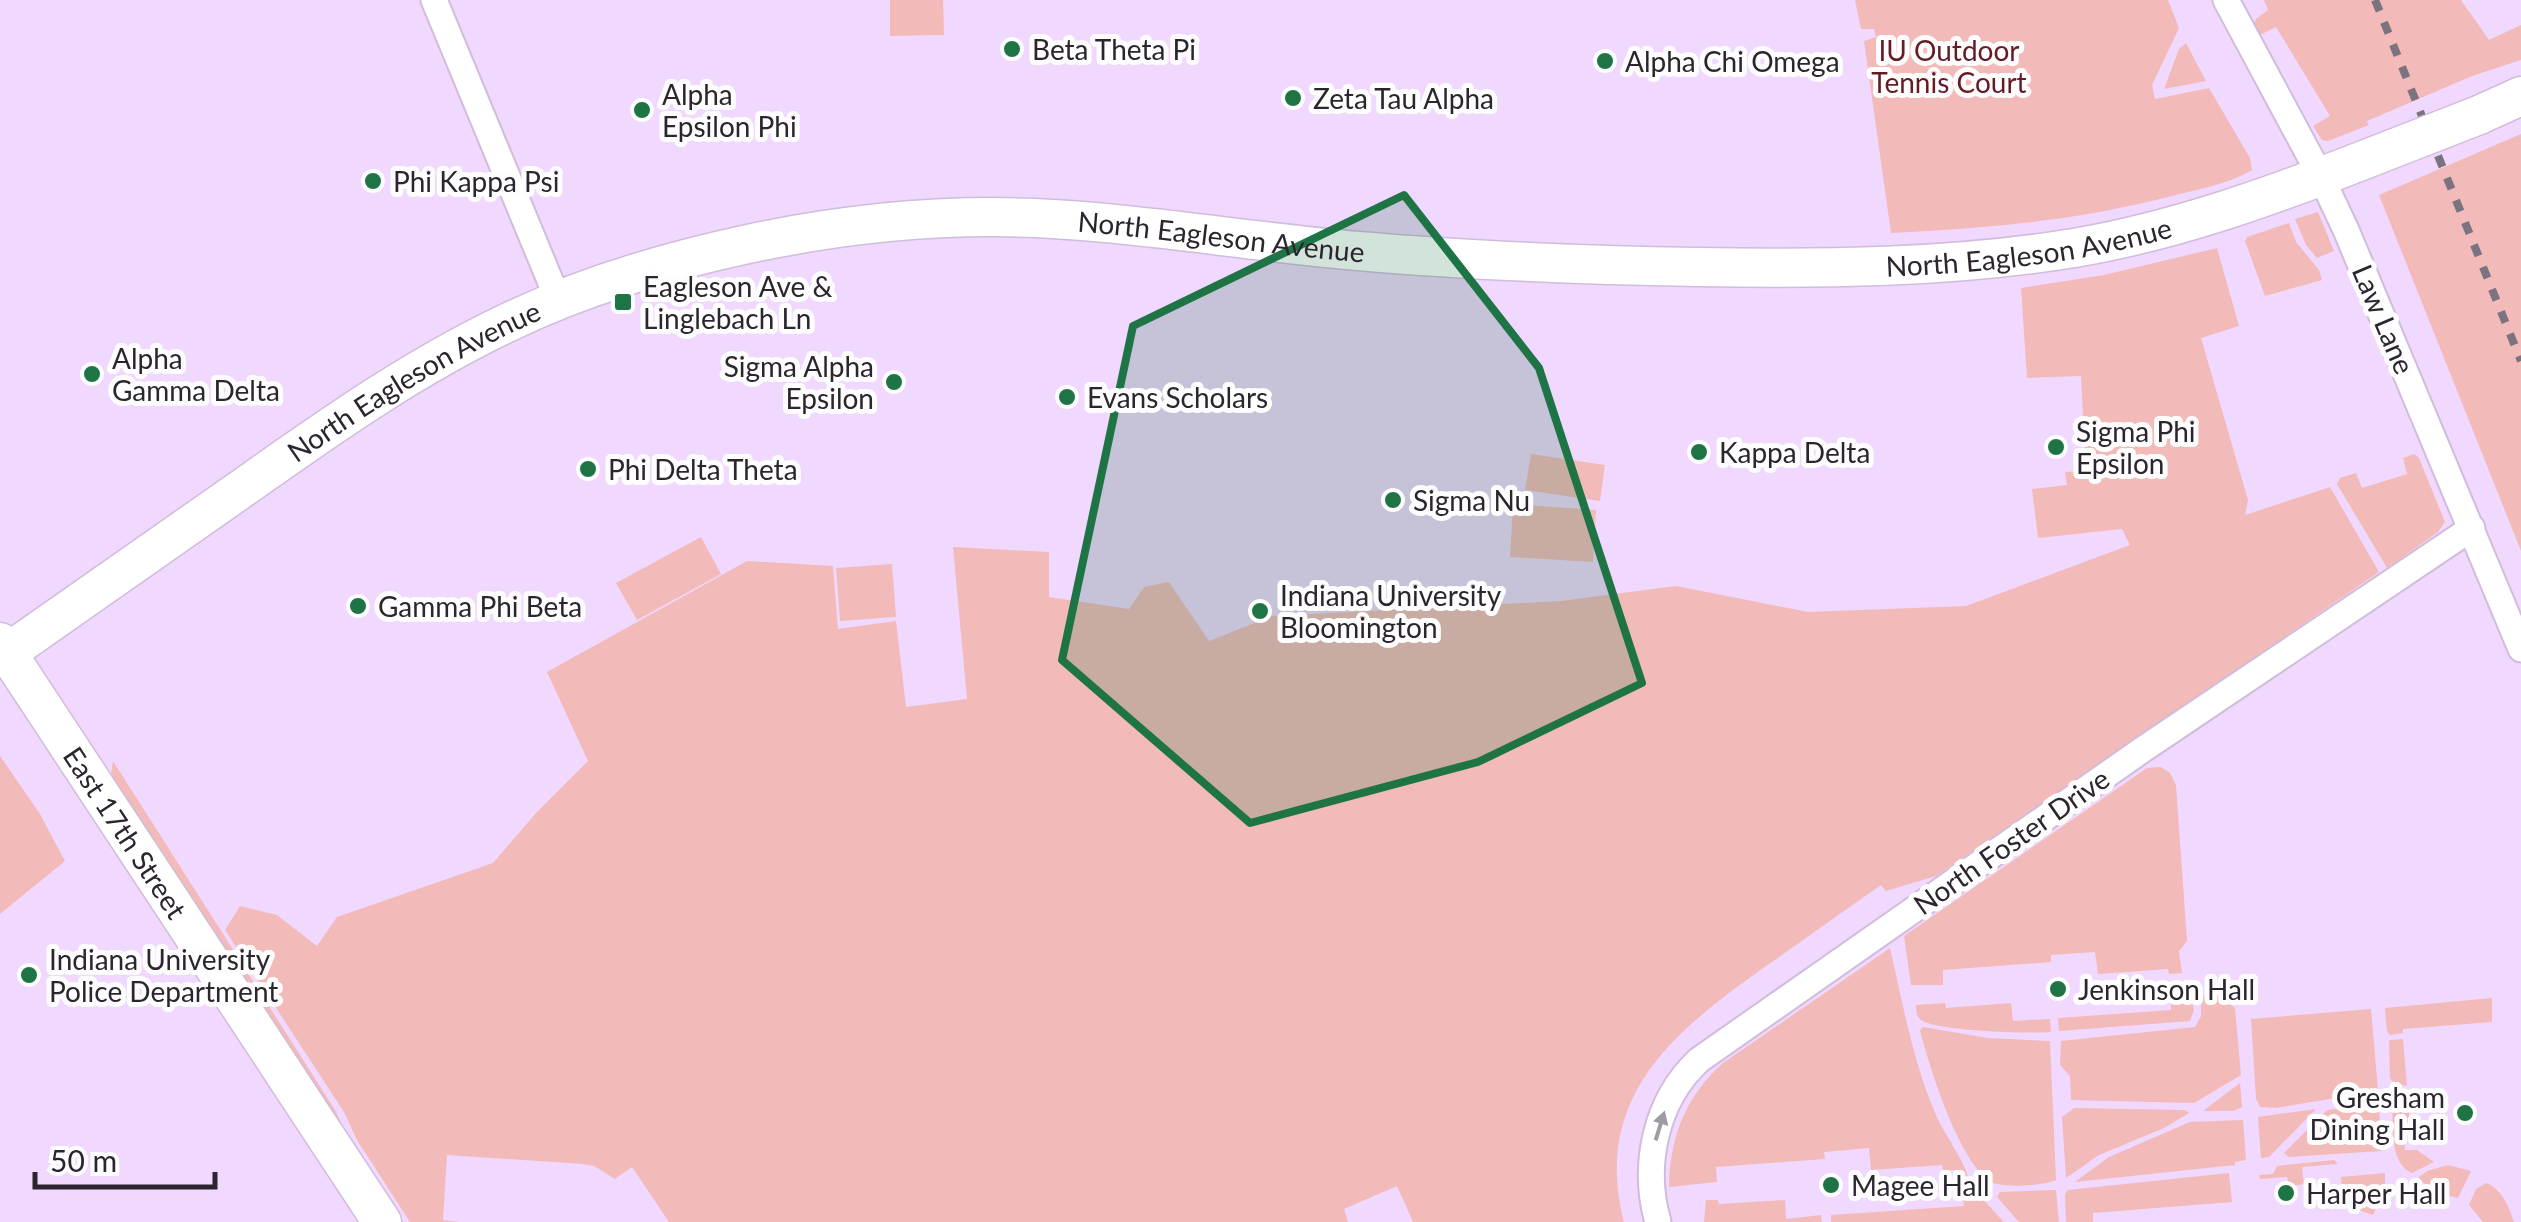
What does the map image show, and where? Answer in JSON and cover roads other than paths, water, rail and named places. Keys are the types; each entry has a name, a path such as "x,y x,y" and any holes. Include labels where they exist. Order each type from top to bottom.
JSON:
{"street":[{"path":"434,0 559,302"},
{"name":"Law Lane","path":"2226,0 2321,177 2521,649"},
{"name":"North Eagleson Avenue","path":"3,648 348,414 433,361 516,318 632,274 714,252 886,220 1031,218 1358,251 1550,263 1852,267 1992,258 2077,248 2176,224 2321,177 2521,96"},
{"name":"North Foster Drive","path":"1658,1222 1652,1188 1655,1138 1666,1105 1687,1071 1734,1034 2166,734 2472,528"},
{"name":"East 17th Street","path":"3,648 382,1222"}],"railway":[{"path":"2375,0 2521,361"}],"place":[{"name":"Beta Theta Pi","path":"1012,49"},
{"name":"Alpha Chi Omega","path":"1605,61"},
{"name":"Zeta Tau Alpha","path":"1293,98"},
{"name":"Alpha Epsilon Phi","path":"642,110"},
{"name":"Phi Kappa Psi","path":"373,181"},
{"name":"Eagleson Ave & Linglebach Ln","path":"623,302"},
{"name":"Alpha Gamma Delta","path":"92,374"},
{"name":"Sigma Alpha Epsilon","path":"894,382"},
{"name":"Evans Scholars","path":"1067,397"},
{"name":"Sigma Phi Epsilon","path":"2056,447"},
{"name":"Kappa Delta","path":"1699,452"},
{"name":"Phi Delta Theta","path":"588,469"},
{"name":"Sigma Nu","path":"1393,500"},
{"name":"Gamma Phi Beta","path":"358,606"},
{"name":"Indiana University Bloomington","path":"1260,611"},
{"name":"Indiana University Police Department","path":"29,975"},
{"name":"Jenkinson Hall","path":"2058,989"},
{"name":"Gresham Dining Hall","path":"2465,1113"},
{"name":"Magee Hall","path":"1831,1185"},
{"name":"Harper Hall","path":"2286,1193"}],"park label":[{"name":"IU Outdoor Tennis Court","path":"1949,66"}]}
